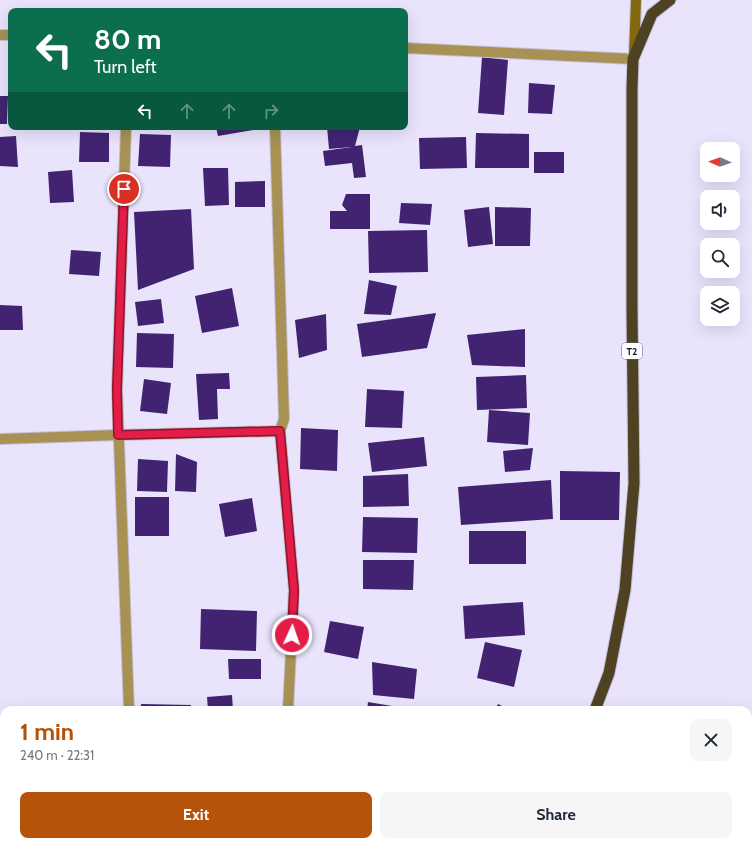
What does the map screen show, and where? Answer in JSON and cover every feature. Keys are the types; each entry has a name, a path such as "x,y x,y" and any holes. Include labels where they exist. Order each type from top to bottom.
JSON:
{"highway":[{"name":"T2","path":"597,706 609,673 625,590 634,483 632,308 633,59 652,14 670,0"}],"main road":[{"path":"633,59 636,0"}],"street":[{"path":"408,48 633,59"},
{"path":"126,130 117,389 129,706"},
{"path":"275,130 284,419 280,431 294,590 288,706"},
{"path":"0,439 280,431"}],"building":[{"path":"482,57 508,60 504,115 478,113"},
{"path":"529,83 555,85 552,114 528,113"},
{"path":"0,96 8,96 7,124 0,124"},
{"path":"217,130 253,130 218,136"},
{"path":"327,130 359,130 355,146 362,145 366,177 354,178 352,163 325,166 323,151 352,147 329,149"},
{"path":"80,132 109,133 109,162 79,162"},
{"path":"476,133 529,134 529,168 475,168"},
{"path":"140,134 171,135 170,167 138,166"},
{"path":"16,136 18,167 0,166 0,137"},
{"path":"466,137 467,168 420,169 419,138"},
{"path":"534,152 564,152 564,173 534,173"},
{"path":"203,168 228,168 229,205 205,206"},
{"path":"72,170 74,202 50,203 48,172"},
{"path":"265,181 265,207 235,207 235,182"},
{"path":"346,194 370,194 370,229 330,229 330,211 347,211 342,205"},
{"path":"401,203 432,204 430,225 399,223"},
{"path":"489,207 493,244 468,247 464,210"},
{"path":"495,207 531,208 530,246 495,246"},
{"path":"191,209 194,269 138,290 134,212"},
{"path":"427,230 428,272 369,273 368,231"},
{"path":"71,250 101,252 99,276 69,274"},
{"path":"369,280 397,286 391,315 364,314"},
{"path":"232,288 239,326 202,333 195,296"},
{"path":"161,299 164,323 138,326 135,302"},
{"path":"0,305 22,306 23,330 0,330"},
{"path":"436,313 427,348 362,357 357,324"},
{"path":"326,314 327,350 299,358 295,320"},
{"path":"525,329 525,367 472,365 467,335"},
{"path":"137,333 174,334 173,368 136,367"},
{"path":"229,373 230,389 217,389 218,419 199,420 196,374"},
{"path":"526,375 527,408 477,410 476,377"},
{"path":"144,379 171,383 167,414 140,411"},
{"path":"367,389 404,391 402,428 365,427"},
{"path":"489,410 530,413 528,445 487,442"},
{"path":"301,428 338,430 337,471 300,469"},
{"path":"424,437 427,466 372,472 368,443"},
{"path":"533,448 530,470 505,472 503,451"},
{"path":"176,454 197,462 196,492 175,491"},
{"path":"138,459 168,461 167,492 137,491"},
{"path":"560,471 620,472 619,520 560,520"},
{"path":"408,474 409,506 363,507 363,476"},
{"path":"551,480 553,519 461,525 458,487"},
{"path":"135,497 169,497 169,536 135,536"},
{"path":"252,498 257,531 225,537 219,504"},
{"path":"363,517 418,518 417,553 362,552"},
{"path":"469,531 526,531 526,564 469,564"},
{"path":"363,560 414,560 413,590 363,589"},
{"path":"523,602 525,635 465,639 463,606"},
{"path":"201,609 257,611 256,651 200,649"},
{"path":"330,621 364,627 358,659 324,652"},
{"path":"485,642 522,650 514,687 477,678"},
{"path":"228,659 261,659 261,679 229,679"},
{"path":"372,662 417,669 414,699 373,695"},
{"path":"232,695 233,706 208,706 207,697"},
{"path":"368,702 392,706 368,706"},
{"path":"141,704 191,705 191,706 141,706"}],"route":[{"path":"124,189 117,389 118,435 280,431 294,590 292,635"}]}
